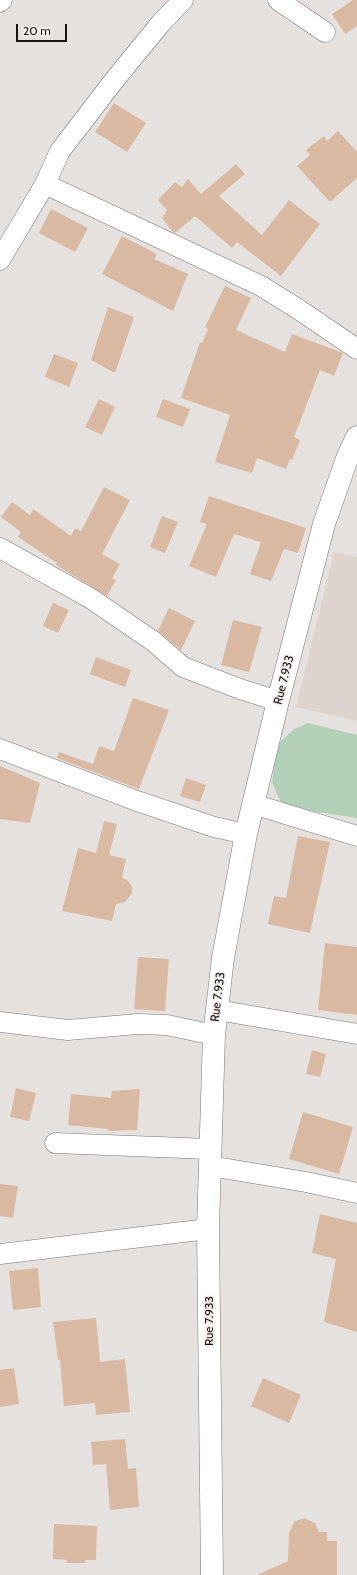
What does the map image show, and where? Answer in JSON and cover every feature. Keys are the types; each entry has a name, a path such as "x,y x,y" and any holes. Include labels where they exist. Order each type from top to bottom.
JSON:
{"street":[{"path":"0,260 45,184 60,151 116,78 161,23 183,0"},
{"path":"278,0 325,32"},
{"path":"45,184 260,286 298,309 357,349"},
{"name":"Rue 7.933","path":"212,1575 208,1229 214,1035 223,958 246,834 278,701 324,524 348,456 357,437"},
{"path":"0,548 90,598 153,641 183,667 240,689 278,701"},
{"path":"0,749 137,801 214,827 246,834"},
{"path":"253,804 357,836"},
{"path":"217,1010 357,1034"},
{"path":"0,1022 68,1030 138,1024 167,1025 214,1035"},
{"path":"55,1143 210,1158 357,1193"},
{"path":"0,1254 208,1229"}],"shaded area":[{"path":"334,552 357,557 357,721 296,707"}],"green space":[{"path":"308,723 357,735 357,818 311,811 281,803 272,782 278,744 294,729"}],"building":[{"path":"353,0 357,0 357,26 345,34 332,14"},
{"path":"114,103 146,123 127,152 95,132"},
{"path":"338,131 357,152 357,178 330,202 297,166 310,155 306,150 324,136 327,141"},
{"path":"236,164 245,174 219,196 262,235 289,200 320,224 281,276 237,242 232,248 195,216 175,233 162,218 167,210 158,200 175,182 182,187 188,179 201,194"},
{"path":"51,209 88,228 75,252 39,233"},
{"path":"122,236 157,254 154,259 188,274 173,311 102,274"},
{"path":"225,286 251,298 236,330 285,352 292,334 343,353 334,376 320,370 294,437 300,440 292,460 290,459 286,469 257,458 252,473 215,462 230,415 181,398 200,342 202,343 208,329 205,327"},
{"path":"108,307 134,317 115,373 91,360"},
{"path":"54,354 78,363 69,387 45,377"},
{"path":"99,399 115,407 102,435 85,427"},
{"path":"163,399 190,409 183,427 156,417"},
{"path":"104,487 130,500 102,554 120,564 112,578 116,580 107,596 56,565 57,563 18,537 21,532 1,517 12,502 30,515 33,509 71,536 75,528 81,531"},
{"path":"209,496 306,528 298,553 284,549 271,581 250,574 261,542 234,534 216,577 189,566 207,524 200,522"},
{"path":"162,516 178,522 165,553 150,547"},
{"path":"53,603 69,610 58,633 43,626"},
{"path":"169,608 195,621 181,650 158,631"},
{"path":"233,620 262,627 249,672 221,665"},
{"path":"96,657 131,670 125,687 90,674"},
{"path":"133,698 169,710 139,789 57,758 59,752 93,764 99,746 114,751"},
{"path":"0,766 40,783 30,823 0,819"},
{"path":"186,778 206,785 200,802 180,796"},
{"path":"104,821 117,824 109,855 126,859 122,877 129,882 132,887 132,893 125,902 116,904 112,921 62,911 78,848 96,853"},
{"path":"298,836 330,842 310,933 268,924 274,896 286,898"},
{"path":"325,943 357,947 357,1015 318,1010"},
{"path":"138,957 169,959 165,1011 134,1009"},
{"path":"312,1050 326,1054 320,1077 306,1074"},
{"path":"16,1088 36,1093 29,1121 10,1117"},
{"path":"140,1089 137,1130 108,1131 108,1129 68,1125 71,1094 111,1098 112,1091"},
{"path":"303,1112 353,1127 339,1174 289,1159"},
{"path":"0,1184 18,1186 13,1218 0,1216"},
{"path":"320,1214 357,1223 357,1332 324,1322 336,1259 312,1253"},
{"path":"38,1268 41,1307 13,1310 9,1271"},
{"path":"96,1318 100,1362 125,1359 130,1412 96,1415 95,1403 64,1406 60,1360 58,1360 53,1322"},
{"path":"14,1368 19,1404 0,1407 0,1370"},
{"path":"263,1378 301,1395 289,1423 251,1406"},
{"path":"125,1439 128,1469 136,1468 139,1507 110,1510 106,1464 93,1465 91,1442"},
{"path":"304,1518 315,1523 319,1532 327,1532 327,1541 337,1541 337,1575 257,1575 288,1561 289,1533 294,1522"},
{"path":"54,1524 97,1526 96,1560 85,1560 85,1563 67,1563 67,1560 53,1559"}]}
